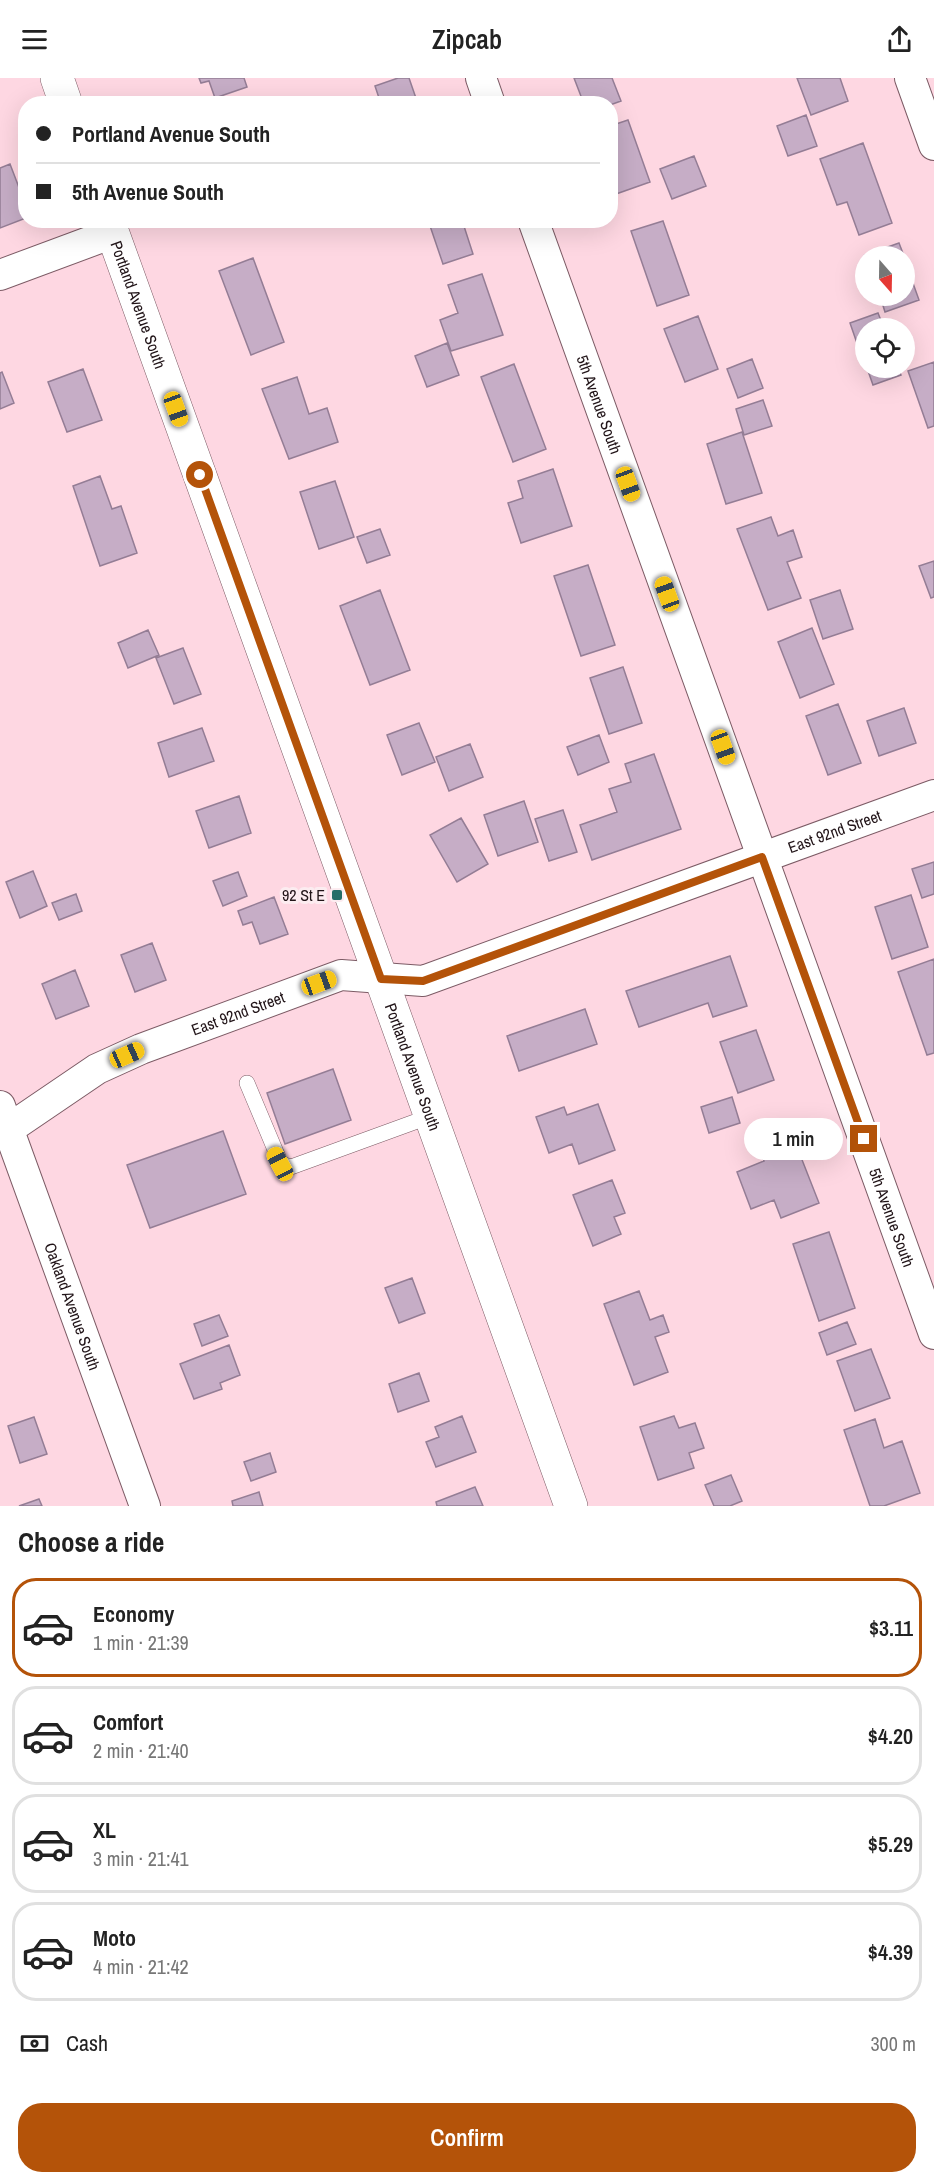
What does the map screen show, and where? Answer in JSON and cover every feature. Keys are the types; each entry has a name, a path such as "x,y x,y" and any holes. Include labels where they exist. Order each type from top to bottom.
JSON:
{"main road":[{"path":"57,78 63,96"},
{"name":"Portland Avenue South","path":"110,228 572,1506"}],"street":[{"path":"481,78 487,96"},
{"path":"910,78 934,145"},
{"path":"0,275 108,228"},
{"name":"5th Avenue South","path":"536,228 934,1334"},
{"name":"East 92nd Street","path":"3,1121 97,1069 141,1049 341,975 423,981 934,795"},
{"name":"Oakland Avenue South","path":"3,1121 145,1506"}],"lane":[{"path":"247,1083 280,1164 291,1167 431,1116"}],"building":[{"path":"199,78 244,78 247,87 214,96 209,81 201,83"},
{"path":"398,78 409,78 415,96 378,96 375,86"},
{"path":"574,78 612,78 621,101 618,102 618,96 581,96"},
{"path":"797,78 840,78 848,101 811,115"},
{"path":"806,115 817,146 788,156 777,126"},
{"path":"628,120 650,182 618,193 618,123"},
{"path":"863,143 892,223 859,235 847,202 837,205 820,159"},
{"path":"694,156 706,186 672,199 660,169"},
{"path":"10,164 18,185 18,221 0,228 0,168"},
{"path":"663,221 689,295 657,306 631,231"},
{"path":"431,228 465,228 473,254 443,264"},
{"path":"253,258 284,342 251,355 219,271"},
{"path":"482,274 503,335 451,351 440,320 458,313 448,285"},
{"path":"915,289 919,300 915,301"},
{"path":"883,306 902,306 885,312"},
{"path":"878,313 880,318 864,318"},
{"path":"698,316 718,369 685,382 664,329"},
{"path":"855,321 855,337 850,323"},
{"path":"447,343 459,375 427,387 415,356"},
{"path":"752,359 763,388 738,398 727,369"},
{"path":"934,362 934,426 928,428 910,378 915,378 915,369"},
{"path":"514,364 546,449 513,462 481,377"},
{"path":"83,369 102,420 67,432 48,382"},
{"path":"2,372 14,403 0,409 0,373"},
{"path":"297,377 309,414 327,408 338,442 289,459 262,389"},
{"path":"871,378 893,378 873,385"},
{"path":"763,400 772,426 744,435 736,409"},
{"path":"742,432 762,493 726,504 707,444"},
{"path":"553,469 572,526 521,543 508,503 523,498 518,481"},
{"path":"100,476 112,509 121,506 137,553 100,566 73,486"},
{"path":"335,481 354,537 319,549 300,492"},
{"path":"771,517 778,536 793,530 802,557 787,562 801,598 768,610 737,529"},
{"path":"380,529 390,555 367,563 357,537"},
{"path":"934,561 934,597 931,598 919,566"},
{"path":"588,565 615,645 581,656 554,576"},
{"path":"380,590 410,670 370,685 340,606"},
{"path":"840,590 853,629 823,639 810,600"},
{"path":"812,628 834,684 800,698 778,642"},
{"path":"148,630 159,655 128,668 118,643"},
{"path":"183,648 201,694 174,704 156,658"},
{"path":"623,667 642,723 609,734 590,678"},
{"path":"838,704 861,763 828,775 806,716"},
{"path":"904,708 916,743 879,756 867,721"},
{"path":"419,723 435,762 402,775 387,735"},
{"path":"202,728 214,761 169,777 158,743"},
{"path":"599,735 609,762 578,775 567,747"},
{"path":"470,744 483,777 449,791 436,757"},
{"path":"654,754 681,829 592,860 580,825 617,812 609,789 631,782 625,764"},
{"path":"239,796 251,833 209,848 196,811"},
{"path":"524,801 538,842 498,856 484,815"},
{"path":"563,810 577,852 549,861 535,819"},
{"path":"461,818 488,864 457,882 430,835"},
{"path":"934,862 934,894 922,898 912,869"},
{"path":"33,871 47,906 20,918 6,882"},
{"path":"238,872 247,896 223,906 213,881"},
{"path":"76,894 82,911 59,920 52,903"},
{"path":"911,895 928,947 892,959 875,907"},
{"path":"274,897 288,934 260,944 252,922 243,925 238,911"},
{"path":"152,943 166,980 135,992 121,955"},
{"path":"730,956 747,1006 713,1017 708,1003 639,1027 626,991"},
{"path":"934,959 934,1053 927,1055 898,972"},
{"path":"75,970 89,1006 56,1019 42,984"},
{"path":"585,1009 597,1044 519,1071 507,1036"},
{"path":"756,1030 774,1080 738,1093 720,1042"},
{"path":"333,1069 351,1120 285,1144 267,1093"},
{"path":"732,1097 740,1123 709,1133 701,1107"},
{"path":"598,1104 615,1150 579,1164 572,1144 549,1153 536,1117 564,1107 567,1115"},
{"path":"786,1119 819,1203 781,1218 774,1200 751,1209 737,1172 764,1161 753,1132"},
{"path":"223,1131 246,1194 150,1228 127,1165"},
{"path":"612,1180 625,1213 614,1217 621,1234 593,1246 573,1195"},
{"path":"829,1232 855,1308 819,1321 793,1244"},
{"path":"412,1278 425,1313 399,1323 385,1288"},
{"path":"639,1291 650,1320 663,1315 669,1332 655,1337 668,1372 634,1385 604,1304"},
{"path":"219,1315 228,1336 202,1346 194,1324"},
{"path":"847,1322 856,1344 827,1355 819,1333"},
{"path":"229,1345 240,1375 220,1383 222,1389 194,1399 180,1364"},
{"path":"871,1349 890,1398 855,1411 837,1361"},
{"path":"419,1373 429,1401 398,1412 389,1384"},
{"path":"462,1416 476,1452 436,1467 426,1442 439,1437 435,1427"},
{"path":"674,1416 679,1428 695,1423 704,1448 689,1453 694,1468 658,1480 640,1427"},
{"path":"34,1417 47,1454 20,1463 8,1426"},
{"path":"875,1419 884,1448 902,1441 920,1493 884,1506 870,1506 844,1430"},
{"path":"270,1453 276,1472 251,1481 244,1462"},
{"path":"731,1475 742,1501 730,1506 714,1506 705,1485"},
{"path":"475,1487 483,1506 437,1506 436,1502"},
{"path":"259,1492 263,1506 233,1506 232,1501"},
{"path":"39,1499 42,1506 19,1506"}],"place":[{"name":"92 St E","path":"337,895"}],"route":[{"path":"200,475 381,979 423,981 762,857 864,1139"}]}
